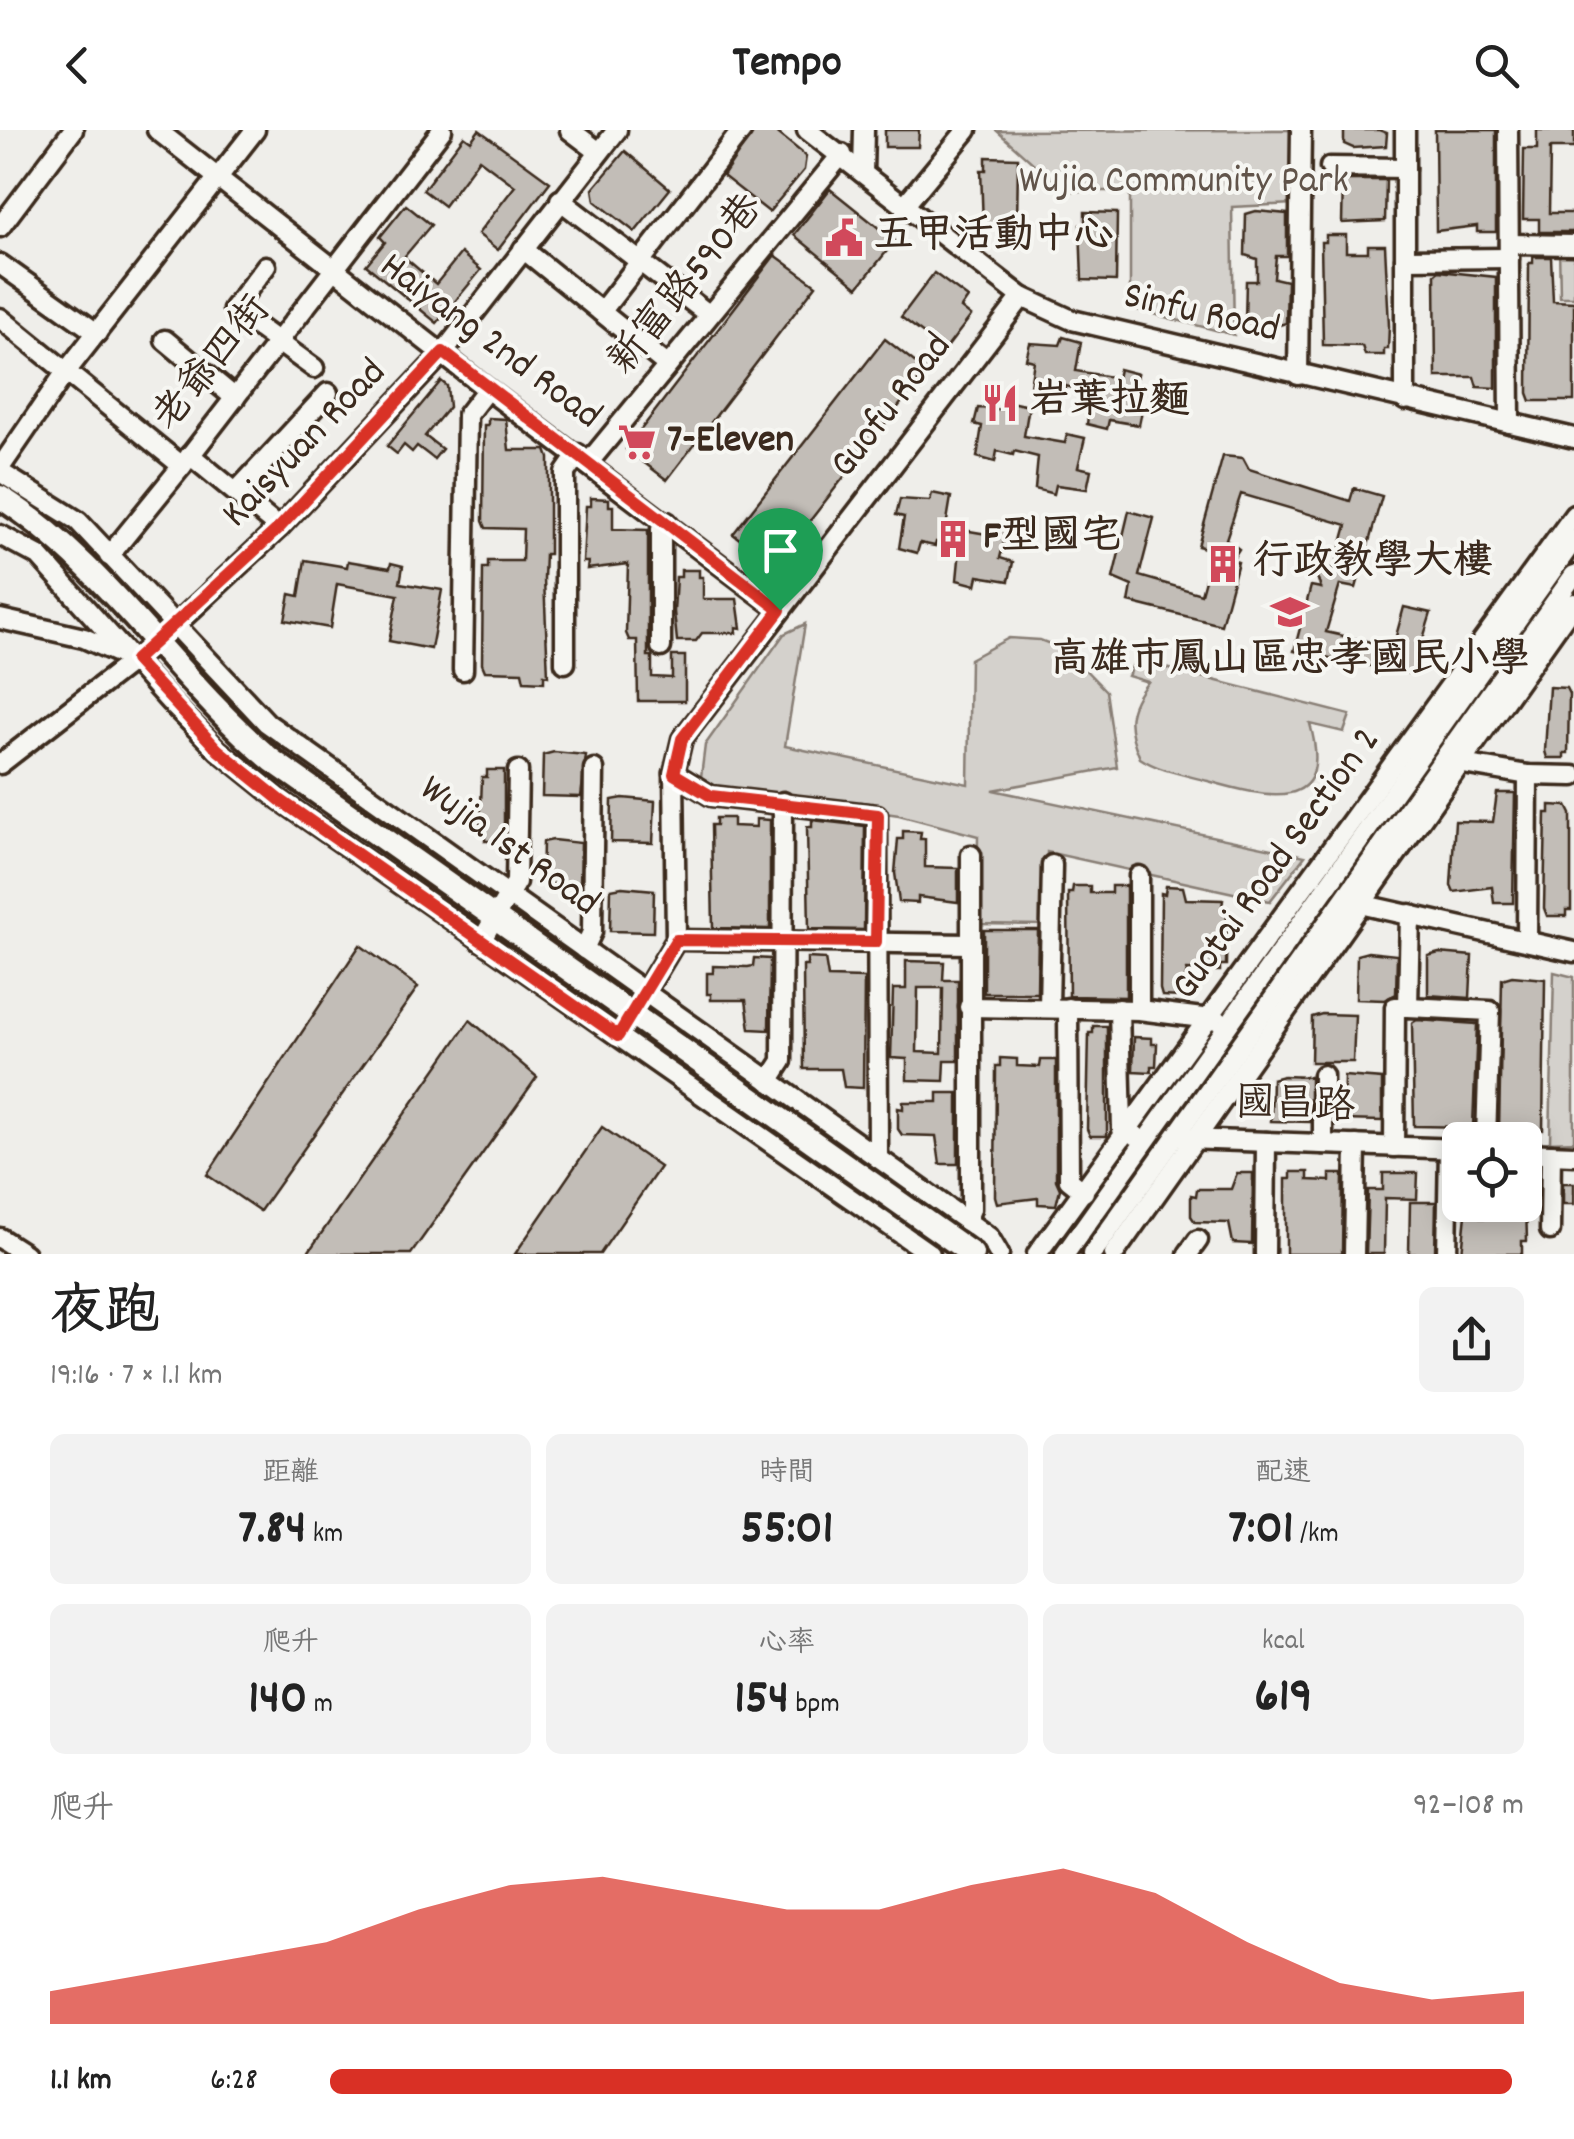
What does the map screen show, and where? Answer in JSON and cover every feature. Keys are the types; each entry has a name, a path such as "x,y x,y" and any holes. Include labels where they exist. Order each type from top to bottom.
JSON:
{"main road":[{"name":"Wujia 1st Road","path":"0,497 47,528 236,731 495,917 639,1002 972,1254"}],"street":[{"path":"2,221 73,130"},
{"name":"Haiyang 2nd Road","path":"157,130 487,390 583,458 780,610"},
{"path":"0,470 64,373 256,130"},
{"name":"老爺四街","path":"0,318 64,373 186,460 442,130"},
{"path":"570,130 599,152"},
{"name":"Kaisyuan Road","path":"0,764 156,643 279,528 443,352 617,130"},
{"path":"601,312 742,130"},
{"name":"Sinfu Road","path":"806,130 1022,296 1072,320 1574,438"},
{"path":"863,173 864,130"},
{"path":"904,206 954,138 967,130"},
{"path":"1298,375 1301,130"},
{"path":"1404,400 1405,130"},
{"path":"1508,130 1510,424"},
{"name":"新富路590巷","path":"583,458 667,365 842,154"},
{"path":"1330,168 1404,168"},
{"path":"560,200 708,314"},
{"path":"1406,260 1574,246"},
{"path":"523,249 667,365"},
{"path":"0,264 96,333"},
{"path":"266,266 233,309 314,368"},
{"name":"Guofu Road","path":"676,940 674,774 687,733 1022,296"},
{"path":"165,340 235,398"},
{"path":"463,670 467,415 487,390"},
{"path":"236,492 328,393"},
{"path":"564,664 565,473 583,458"},
{"path":"110,556 186,460 236,492 279,528"},
{"name":"Wujia 1st Road","path":"0,470 65,511 267,723 584,949 639,1002 770,1081 989,1237 999,1254"},
{"name":"Guotai Road Section 2","path":"1092,1254 1184,1139 1353,903 1574,515"},
{"path":"661,646 661,529 667,522"},
{"path":"0,535 39,556 92,618 218,750 327,833 930,1254"},
{"name":"Guotai Road Section 2","path":"1434,756 1574,540"},
{"name":"Guotai Road Section 2","path":"1065,1254 1322,896 1574,575"},
{"name":"Guotai Road Section 2","path":"1036,1254 1128,1134 1301,893 1574,603"},
{"path":"0,618 84,638 135,660"},
{"path":"1434,756 1528,775 1574,776"},
{"path":"584,949 592,932 594,769"},
{"path":"482,941 516,882 518,770"},
{"path":"674,774 711,796 878,815 878,1158"},
{"path":"1526,941 1528,775"},
{"path":"327,833 358,787"},
{"path":"770,1081 782,1061 783,802"},
{"path":"966,1221 971,1209 971,855"},
{"path":"1052,865 1069,1180 1084,1192"},
{"path":"1139,876 1139,1010"},
{"path":"1301,893 1574,952"},
{"name":"Guotai Road Section 2","path":"1114,1254 1249,1036 1353,903"},
{"path":"1408,1007 1410,914"},
{"path":"618,1036 676,940 970,944"},
{"path":"969,1006 1139,1010 1229,1022 1249,1036"},
{"path":"1394,1146 1395,1007 1490,1010 1487,1122"},
{"path":"1119,1009 1122,1128 1128,1134"},
{"path":"1323,1075 1323,1144"},
{"name":"國昌路","path":"1128,1134 1442,1148"},
{"path":"1265,1254 1266,1142"},
{"path":"1354,1254 1356,1145"},
{"path":"1542,1153 1574,1155"},
{"path":"1550,1230 1551,1154"},
{"path":"1447,1254 1449,1222"},
{"path":"0,1238 25,1254"}],"green space":[{"name":"Wujia Community Park","path":"1294,130 1293,204 1232,207 1234,335 1130,308 1130,191 1064,191 997,131"},
{"path":"1559,246 1574,246 1574,297 1560,297"},
{"path":"805,624 785,746 968,784 970,659 1009,638 1040,640 1066,650 1106,691 1117,767 993,790 1305,856 1270,901 1047,852 1045,925 977,924 978,836 899,815 717,789 701,777 705,745 784,634"},
{"path":"1135,660 1350,715 1344,732 1310,724 1315,754 1313,774 1304,787 1272,794 1230,787 1164,769 1140,758 1130,718 1148,682 1128,676"},
{"path":"1554,972 1574,977 1574,1141 1550,1142"}],"building":[{"path":"479,130 550,182 498,250 478,234 515,186 479,159 444,206 423,190 464,136 471,141"},
{"path":"754,130 774,130 806,156 804,170 769,212 723,176"},
{"path":"885,130 919,130 918,147 885,147"},
{"path":"1344,130 1387,133 1386,146 1353,148 1344,144"},
{"path":"1435,130 1496,130 1496,232 1477,232 1477,226 1436,231"},
{"path":"1537,130 1574,130 1574,148 1550,148 1549,213 1574,213 1574,232 1539,232 1539,219 1523,219 1524,149 1537,149"},
{"path":"625,151 670,189 635,232 595,201 593,189"},
{"path":"986,157 1018,158 1017,226 983,225 981,170 986,170"},
{"path":"1343,180 1386,180 1385,221 1342,223"},
{"name":"五甲活動中心","path":"830,189 895,241 858,287 794,235"},
{"path":"406,205 431,225 404,257 436,284 461,253 481,270 437,323 366,265 385,242 380,237"},
{"path":"1085,212 1117,213 1116,281 1082,280 1080,225 1085,225"},
{"path":"1246,214 1287,214 1287,256 1276,256 1274,278 1287,281 1286,323 1276,326 1245,322 1246,281 1257,281 1257,259 1245,255"},
{"path":"1326,235 1346,235 1346,252 1368,252 1368,245 1385,245 1389,326 1384,355 1365,355 1362,346 1323,345 1321,242 1326,242"},
{"path":"775,255 816,285 667,480 626,449"},
{"path":"1533,257 1551,257 1553,301 1574,302 1574,401 1531,401 1528,393 1529,263 1533,263"},
{"path":"1439,271 1496,277 1496,388 1477,387 1474,377 1436,377 1435,274"},
{"path":"934,273 968,298 961,308 971,316 945,350 901,317"},
{"name":"F型國宅","path":"1063,337 1081,342 1076,371 1117,378 1119,369 1138,374 1130,403 1143,406 1139,425 1109,420 1107,429 1087,424 1091,393 1066,386 1065,391 1050,387 1047,397 1029,392 1034,361 1026,359 1030,343 1060,345"},
{"path":"885,339 926,371 775,566 733,534"},
{"path":"441,381 447,386 449,407 425,436 442,449 434,459 417,446 412,452 404,445 397,454 387,446"},
{"name":"F型國宅","path":"1010,402 1029,406 1024,436 1065,443 1067,434 1085,438 1078,467 1091,470 1087,489 1056,485 1054,494 1035,489 1038,457 997,451 995,462 977,457 982,426 974,424 978,408 1008,410"},
{"path":"488,418 506,419 509,450 546,450 549,458 549,554 545,554 544,579 548,676 544,675 544,682 524,681 522,672 485,671 482,664 483,568 488,568 488,561 522,561 523,529 486,528 483,521 484,425 488,425"},
{"name":"行政教學大樓","path":"1223,456 1243,458 1249,469 1350,501 1354,488 1382,496 1356,588 1340,585 1326,632 1393,647 1404,607 1431,613 1412,674 1294,651 1311,586 1321,588 1315,572 1321,567 1335,569 1347,525 1241,494 1226,539 1239,549 1232,560 1238,562 1221,625 1129,602 1132,586 1113,578 1129,511 1154,518 1139,576 1201,594 1213,550 1198,546"},
{"name":"F型國宅","path":"932,493 951,497 946,527 987,534 990,525 1007,530 1000,558 1013,562 1009,581 978,576 976,585 957,580 960,549 936,542 935,546 920,543 917,553 899,548 904,517 896,515 900,499 930,501"},
{"path":"591,498 609,499 609,506 613,506 613,529 648,530 648,656 652,656 652,677 672,678 672,656 685,656 685,701 638,701 637,640 629,640 626,633 628,564 587,569 588,562 583,562 586,506 591,506"},
{"path":"305,560 347,567 348,561 390,568 391,563 403,566 400,583 442,590 431,649 389,641 398,595 337,584 330,628 285,620 290,594 299,596"},
{"path":"681,570 699,570 699,577 703,577 703,599 737,599 741,628 736,627 736,633 702,633 696,641 677,641 674,612 676,577 681,577"},
{"path":"1549,687 1566,688 1569,694 1568,753 1564,753 1564,758 1547,758 1545,751"},
{"path":"543,755 586,755 581,797 542,796"},
{"path":"487,770 504,770 504,841 485,841 485,834 480,834 482,777 487,777"},
{"path":"1497,793 1515,793 1513,903 1494,903 1492,887 1454,892 1451,885 1455,821 1493,822"},
{"path":"612,800 655,801 653,843 611,842"},
{"path":"1550,805 1567,806 1571,814 1571,910 1566,910 1566,916 1547,916 1544,908 1546,813 1550,813"},
{"path":"716,818 733,818 733,826 756,827 756,819 770,820 770,929 713,928 711,825 716,825"},
{"path":"812,820 865,826 864,930 809,929 807,827 812,827"},
{"path":"903,831 921,832 920,839 925,839 925,867 958,868 958,902 918,897 918,903 899,902 895,873 898,839 903,839"},
{"path":"543,842 581,843 580,885 542,884"},
{"path":"1073,886 1090,886 1090,893 1111,893 1111,886 1126,886 1126,997 1069,996 1068,893 1072,893"},
{"path":"1166,886 1183,887 1186,899 1223,900 1222,907 1227,907 1226,965 1220,965 1220,971 1187,970 1182,997 1162,996 1160,989 1161,893 1165,894"},
{"path":"611,889 654,890 653,932 610,931"},
{"path":"984,930 1038,930 1037,993 984,993"},
{"path":"360,945 418,987 260,1211 207,1175"},
{"path":"1357,955 1397,955 1396,994 1385,1000 1356,999"},
{"path":"1428,956 1472,956 1470,998 1428,995"},
{"path":"754,958 770,959 769,1030 750,1029 746,1000 711,1000 711,994 707,994 707,973 713,973 713,966 748,967 753,966"},
{"path":"807,958 825,959 828,977 864,978 863,1088 844,1087 841,1069 804,1069 803,966 807,966"},
{"path":"906,961 944,962 943,980 958,980 958,1061 945,1061 944,1081 907,1080 907,1059 891,1058 893,989 906,989","holes":["918,988 943,988 942,1053 917,1052"]},
{"path":"1502,979 1545,979 1543,1130 1542,1122 1499,1122"},
{"path":"1355,1015 1353,1062 1311,1062 1312,1017"},
{"path":"470,1020 537,1077 411,1254 307,1254"},
{"path":"1417,1020 1477,1024 1473,1122 1414,1126 1412,1023"},
{"path":"1093,1026 1107,1026 1107,1136 1090,1136 1087,1129 1089,1033 1093,1033"},
{"path":"1134,1037 1152,1038 1152,1044 1157,1044 1156,1066 1151,1066 1151,1072 1133,1071"},
{"path":"1000,1058 1017,1059 1017,1066 1040,1067 1041,1060 1056,1060 1056,1180 1060,1189 1056,1205 1038,1204 1038,1198 997,1203 996,1066 1000,1066"},
{"path":"1344,1076 1382,1079 1382,1121 1343,1120"},
{"path":"1310,1077 1310,1122 1271,1121 1272,1079"},
{"path":"938,1093 958,1093 958,1164 940,1164 936,1136 902,1135 898,1129 898,1108 903,1109 903,1102 938,1102"},
{"path":"602,1127 660,1167 600,1254 515,1254"},
{"path":"1291,1172 1308,1172 1308,1180 1330,1181 1330,1174 1343,1174 1342,1254 1286,1254 1286,1179 1291,1179"},
{"path":"1237,1173 1253,1173 1252,1244 1233,1243 1229,1223 1195,1222 1191,1216 1191,1195 1196,1196 1197,1189 1231,1189"},
{"path":"1383,1173 1418,1173 1417,1199 1385,1198 1384,1254 1366,1254 1368,1190 1383,1190"},
{"path":"1563,1183 1574,1183 1574,1204 1563,1204"},
{"path":"1410,1202 1436,1202 1435,1254 1409,1254"},
{"path":"1465,1222 1526,1222 1527,1241 1522,1241 1522,1254 1462,1254"}],"place":[{"name":"五甲活動中心","path":"844,238"},
{"name":"岩葉拉麵","path":"1000,403"},
{"name":"7-Eleven","path":"637,442"},
{"name":"F型國宅","path":"953,539"},
{"name":"行政教學大樓","path":"1223,564"},
{"name":"高雄市鳳山區忠孝國民小學","path":"1290,612"}],"route":[{"path":"443,352 487,390 578,454 780,610 682,739 674,774 711,796 878,815 876,942 676,940 618,1036 280,800 218,750 135,660 279,528 443,352"}]}
